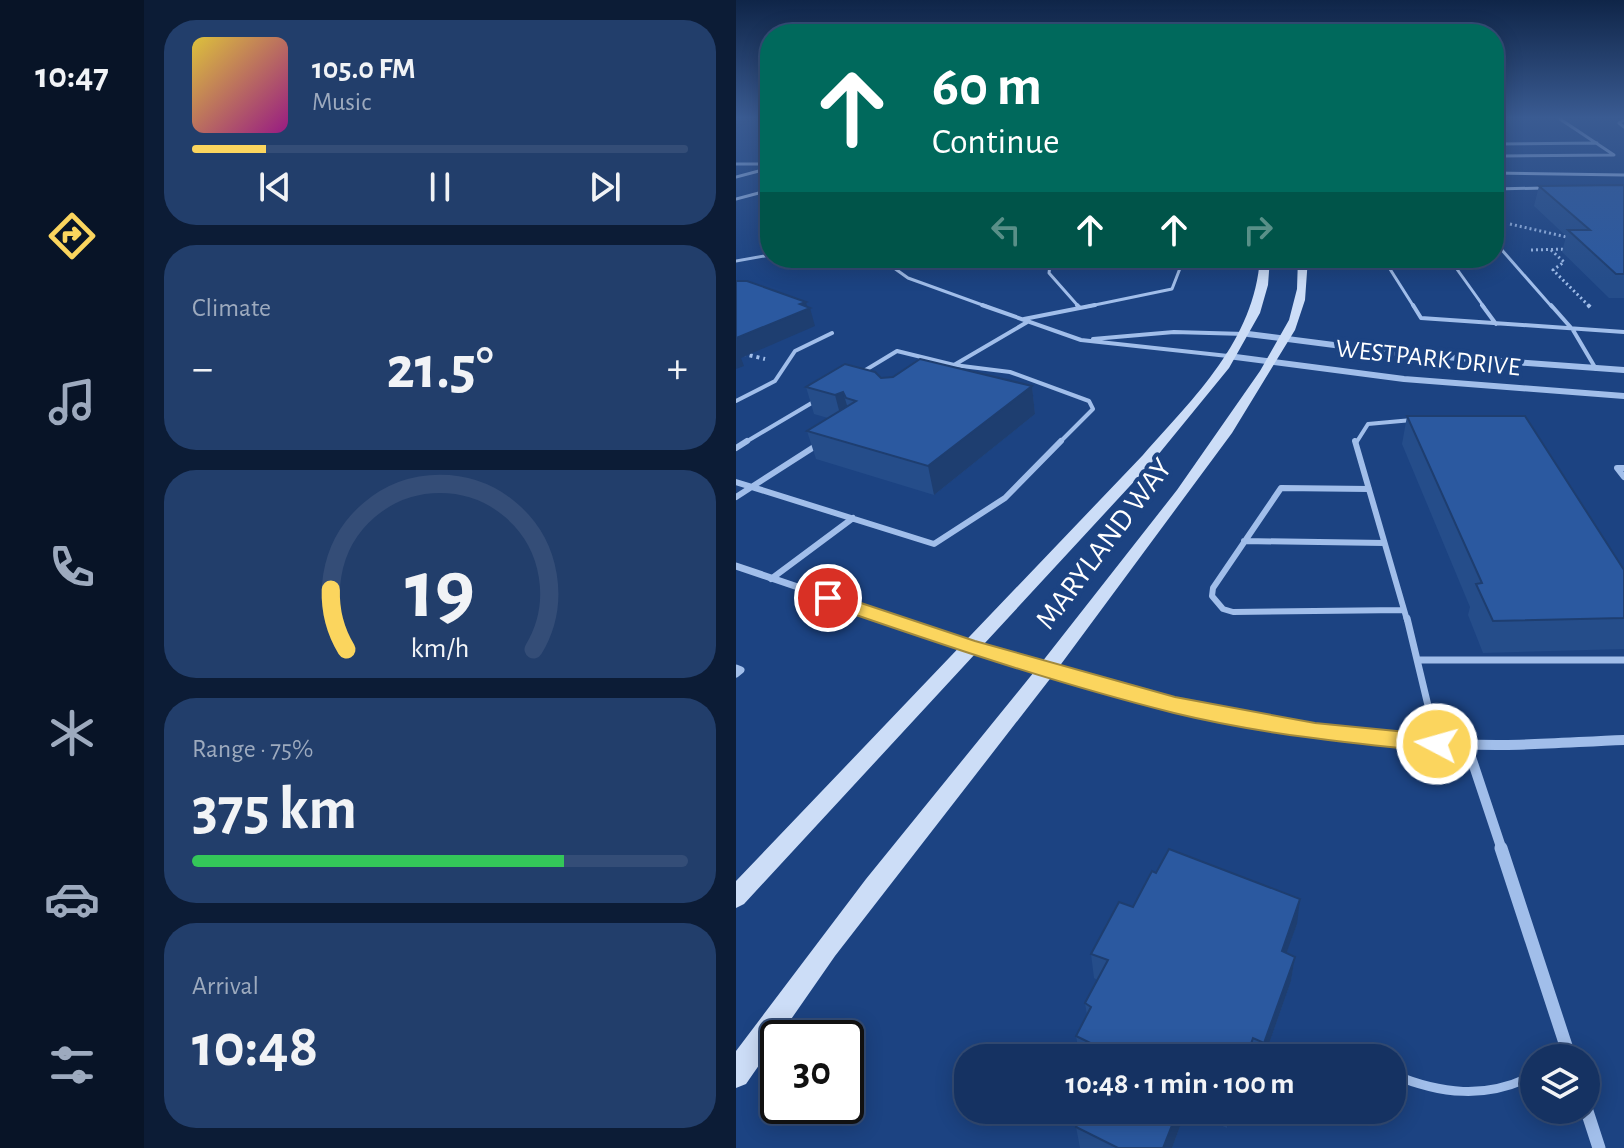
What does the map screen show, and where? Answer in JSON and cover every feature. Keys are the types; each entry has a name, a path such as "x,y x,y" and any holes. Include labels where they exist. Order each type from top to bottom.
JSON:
{"main road":[{"name":"MARYLAND WAY","path":"736,897 1148,458 1248,334 1266,277 1266,268"},
{"name":"MARYLAND WAY","path":"736,1074 811,965 1047,670 1216,450 1285,339 1295,315 1304,268"},
{"path":"969,646 1047,670"}],"street":[{"name":"WESTPARK DRIVE","path":"1248,334 1404,354 1624,370"},
{"name":"WESTPARK DRIVE","path":"1228,356 1404,379 1624,396"},
{"path":"736,566 969,646"},
{"path":"1047,670 1175,705 1260,723 1437,744 1624,740"},
{"path":"1467,745 1561,1044"},
{"path":"1591,1124 1599,1148"}],"lane":[{"path":"1504,173 1624,175"},
{"path":"1504,189 1553,188"},
{"path":"736,199 760,193"},
{"path":"1504,254 1573,330 1596,369"},
{"path":"736,261 760,257"},
{"path":"894,268 908,278 1081,340 1228,356"},
{"path":"1050,268 1049,273 1079,307"},
{"path":"954,365 1026,320 1172,289 1180,268"},
{"path":"1389,268 1421,318 1624,332"},
{"path":"1456,268 1496,324"},
{"path":"1081,340 1174,332 1248,334"},
{"path":"736,401 775,381 795,351 832,333"},
{"path":"736,482 934,544 1005,498 1093,409 1089,401 1010,372 954,365 897,351 857,376"},
{"path":"933,370 944,363"},
{"path":"736,448 817,400"},
{"path":"1420,420 1376,422 1359,431 1355,440 1419,660 1437,744"},
{"path":"736,497 825,440"},
{"path":"1624,468 1617,468 1624,477"},
{"path":"1369,489 1281,488 1243,541 1213,588 1212,596 1223,609 1233,612 1403,610"},
{"path":"771,579 853,518"},
{"path":"1243,541 1384,543"},
{"path":"1419,660 1624,660"},
{"path":"1406,1080 1455,1094 1484,1093 1520,1080"}],"path":[{"path":"1510,224 1575,240 1571,235"},
{"path":"1504,248 1574,249"},
{"path":"1551,249 1564,262 1553,270 1598,315"}],"building":[{"path":"1624,185 1624,274 1616,274 1568,230 1590,230 1539,186"},
{"path":"736,281 747,281 806,302 800,304 810,308 736,338"},
{"path":"920,359 1032,386 928,466 807,431 856,401 846,398 843,392 835,395 806,387 845,364 875,372 881,378 893,377"},
{"path":"1407,416 1525,416 1624,570 1624,618 1493,621 1476,584 1482,583"},
{"path":"1169,849 1300,899 1282,951 1295,957 1264,1043 1253,1038 1251,1044 1092,1044 1076,1036 1091,1007 1085,1003 1108,960 1091,954 1119,902 1133,907 1152,871 1156,873"},
{"path":"1077,1124 1172,1124 1163,1148 1118,1148 1076,1127"}],"route":[{"path":"828,598 969,646 1175,705 1260,723 1437,744"}]}
